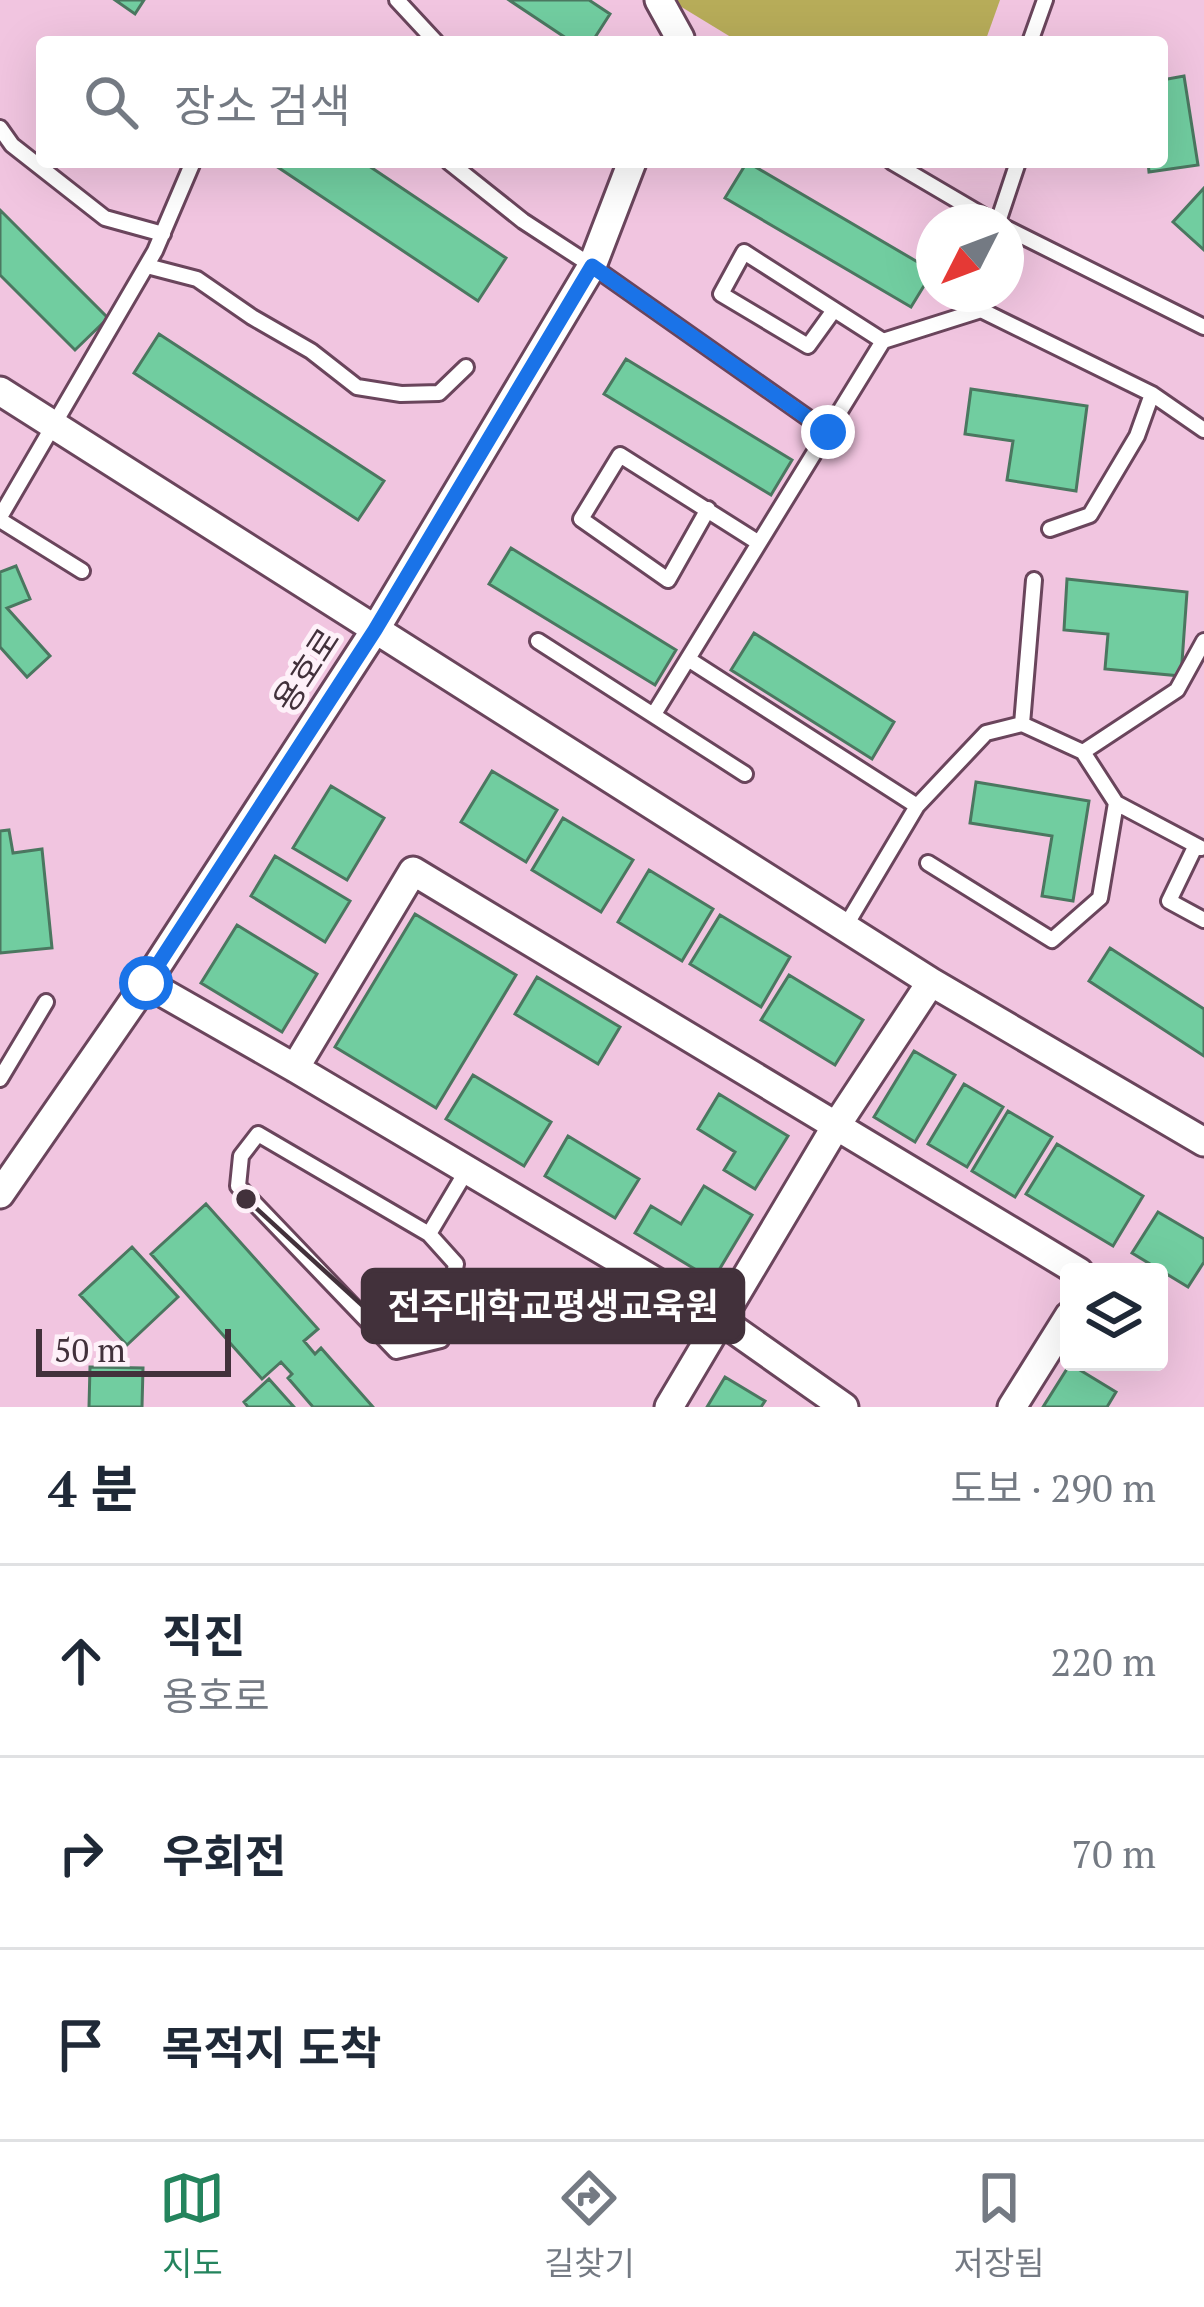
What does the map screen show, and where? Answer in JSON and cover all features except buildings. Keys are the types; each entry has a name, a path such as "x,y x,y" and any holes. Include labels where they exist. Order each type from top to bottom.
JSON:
{"street":[{"path":"659,0 680,36"},
{"name":"용호로","path":"0,1194 146,983 375,630 592,266 630,168"},
{"path":"0,392 931,982 1204,1142"},
{"path":"296,1067 413,871 1064,1263"},
{"path":"669,1407 836,1126 931,982"},
{"path":"146,983 722,1321 842,1406"},
{"path":"1012,1407 1060,1330"}],"lane":[{"path":"397,0 430,36"},
{"path":"1032,36 1045,0"},
{"path":"0,128 36,164"},
{"path":"41,168 105,218 163,234"},
{"path":"82,571 0,519 147,266 190,168"},
{"path":"457,168 523,221 828,432"},
{"path":"902,168 965,204"},
{"path":"1003,204 1016,168"},
{"path":"1024,237 1204,327"},
{"path":"834,310 808,346 722,294 744,252 884,341"},
{"path":"147,266 197,279 357,387 400,394 439,393 466,367"},
{"path":"654,714 884,341 981,310 1152,394 1204,430"},
{"path":"1050,529 1090,515 1137,436 1152,394"},
{"path":"709,509 668,580 581,519 620,455 709,509 759,543"},
{"path":"1022,724 1034,580"},
{"path":"538,641 745,774"},
{"path":"1083,752 1177,690 1204,641"},
{"path":"688,659 917,806"},
{"path":"845,927 917,806 986,733 1022,724 1083,752 1116,802 1200,848 1169,901 1204,920"},
{"path":"928,863 1052,940 1100,898 1116,802"},
{"path":"0,1079 46,1002"},
{"path":"258,1134 429,1234 456,1264 441,1340 396,1351 238,1186 241,1156 258,1134"},
{"path":"429,1234 467,1170"}],"shaded area":[{"path":"670,0 1000,0 987,36 729,36"}],"place":[{"name":"전주대학교평생교육원","path":"246,1199"}],"route":[{"path":"146,983 375,630 592,266 828,432"}]}
